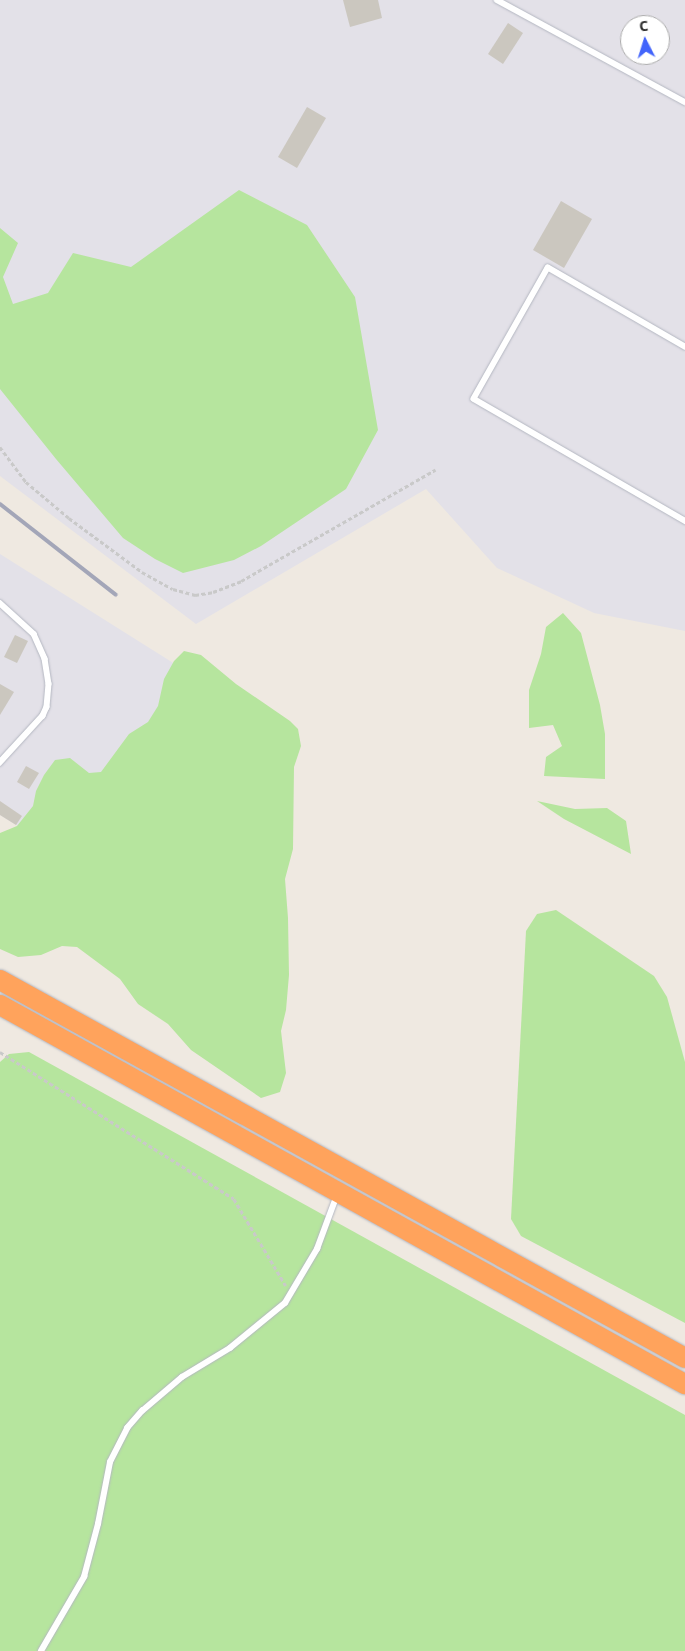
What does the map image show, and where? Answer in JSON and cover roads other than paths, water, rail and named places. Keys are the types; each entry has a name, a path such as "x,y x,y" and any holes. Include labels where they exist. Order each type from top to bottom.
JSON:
{"highway":[{"path":"4,982 685,1358"},
{"path":"0,1005 685,1384"}],"lane":[{"path":"498,0 685,102"},
{"path":"685,347 548,268 474,399 685,521"},
{"path":"0,603 34,634 45,659 49,684 47,707 44,716 0,764"},
{"path":"41,1651 84,1577 98,1524 110,1462 127,1428 142,1411 182,1377 230,1348 285,1303 317,1249 338,1192"}],"railway":[{"path":"0,504 116,595"}]}
